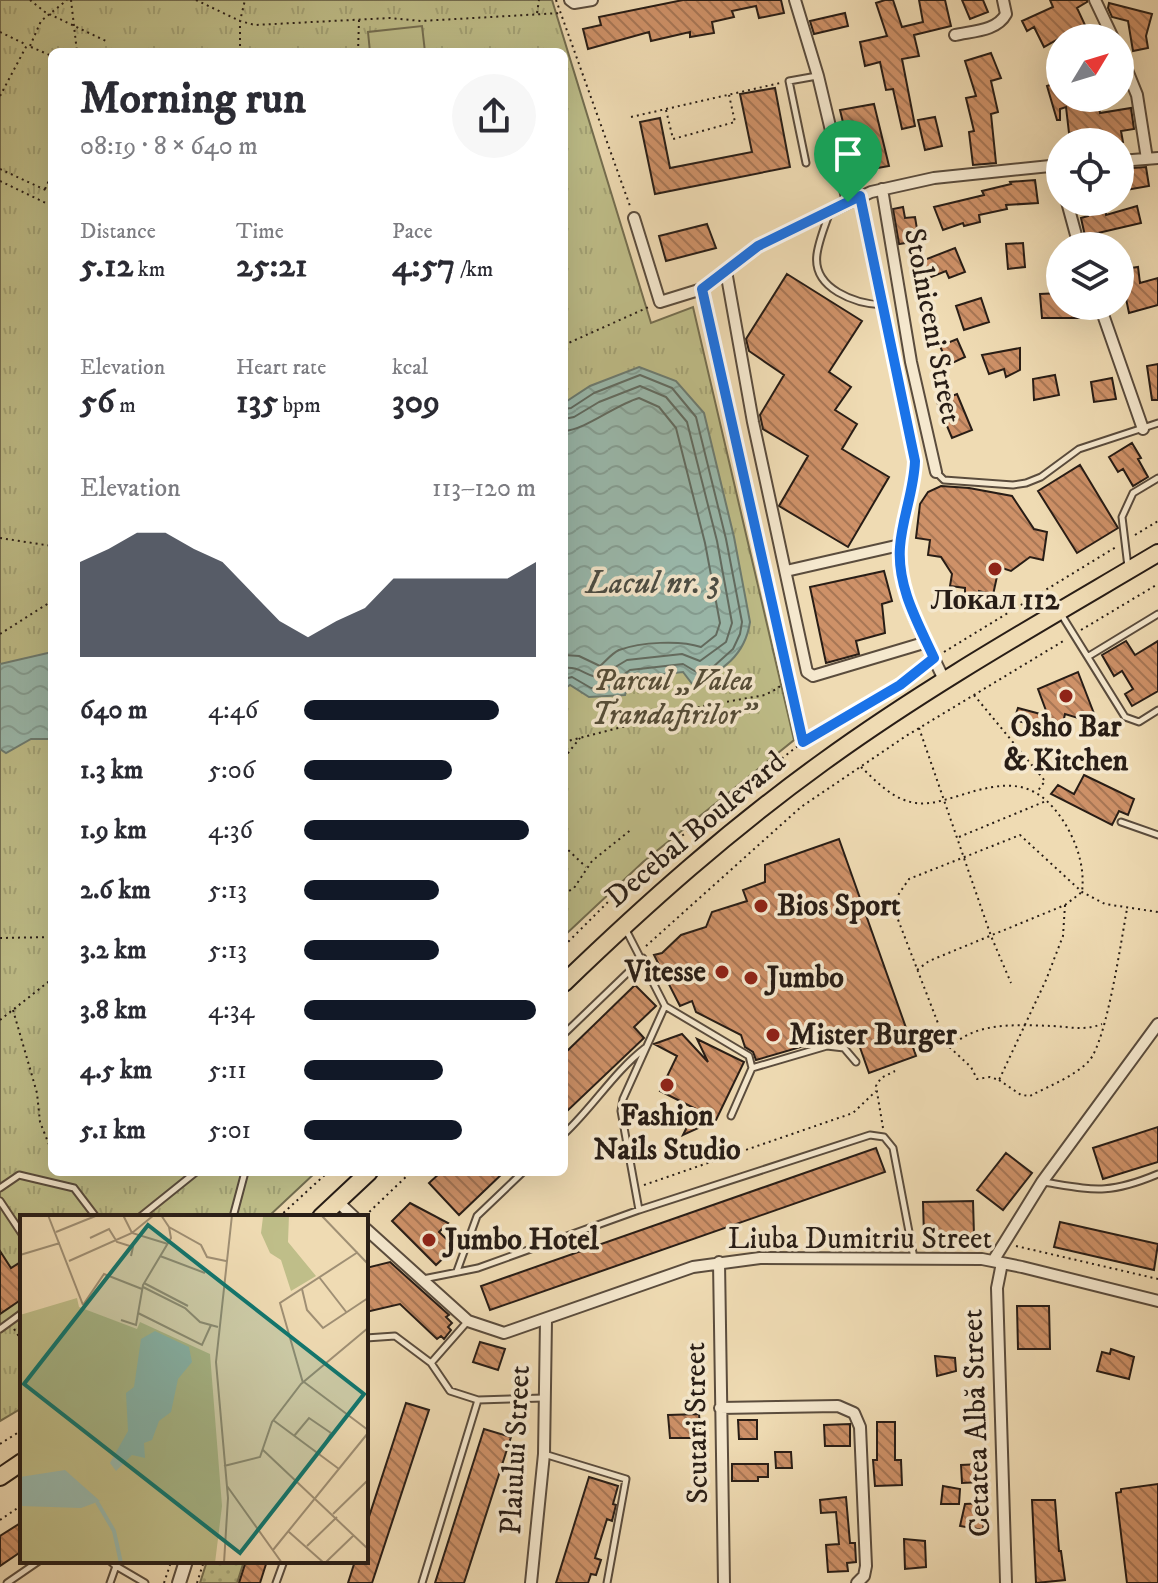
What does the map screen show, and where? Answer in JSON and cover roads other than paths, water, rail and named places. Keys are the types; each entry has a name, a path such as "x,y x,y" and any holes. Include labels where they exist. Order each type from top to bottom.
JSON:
{"main road":[{"name":"Decebal Boulevard","path":"568,979 688,867 781,793 895,713 1158,553"},
{"path":"323,1215 365,1176"}],"street":[{"path":"570,0 574,3 592,0"},
{"path":"795,0 818,76 848,202"},
{"path":"955,35 1001,22 1006,14 1003,0"},
{"path":"1095,0 1106,24"},
{"path":"1134,88 1152,158"},
{"path":"634,218 660,302 702,289 758,246 860,196 934,178 1046,166"},
{"name":"Stolniceni Street","path":"882,189 911,362 936,472"},
{"path":"860,196 915,461 914,481 900,545 901,569 906,596 945,682"},
{"path":"726,271 753,422 809,675 927,642"},
{"path":"1105,320 1143,429"},
{"path":"786,571 900,545"},
{"name":"Cetatea Albă Street","path":"1006,1583 997,1262 1003,1243 1042,1182 1158,1024"},
{"path":"338,1202 352,1215"},
{"name":"Liuba Dumitriu Street","path":"368,1231 468,1321 504,1333 693,1267 760,1258 997,1262 1157,1298"},
{"name":"Scutari Street","path":"719,1262 724,1583"},
{"name":"Plaiului Street","path":"531,1583 544,1454 546,1320"},
{"path":"720,1408 838,1406 854,1413 860,1427 866,1566 864,1576 857,1583"},
{"path":"179,1583 185,1563"}],"lane":[{"path":"806,163 789,81 818,76"},
{"path":"830,211 817,252 820,273 831,287 846,296 872,305 883,305"},
{"path":"936,472 944,480 1026,483 1041,477 1079,449 1158,423"},
{"path":"1128,571 1122,517 1133,493 1158,478"},
{"path":"1060,612 1125,717 1139,722 1158,710"},
{"path":"1089,656 1158,614"},
{"path":"1121,822 1158,835"},
{"path":"622,926 629,932 665,1006 749,1056 752,1068 731,1116"},
{"path":"568,1030 641,955"},
{"path":"639,1210 621,1111 623,1099 665,1006"},
{"path":"752,1068 827,1046 844,1048 856,1062"},
{"path":"568,1130 631,1059 646,1047"},
{"path":"419,1279 478,1268 639,1210 870,1135 884,1137 893,1148 914,1259"},
{"path":"1042,1182 1103,1190 1133,1185 1158,1174"},
{"path":"0,1188 19,1175 74,1188 94,1215"},
{"path":"142,1215 191,1176"},
{"path":"234,1215 244,1176"},
{"path":"457,1272 477,1216 519,1176"},
{"path":"0,1201 20,1231"},
{"path":"0,1329 20,1315"},
{"path":"431,1363 468,1321"},
{"path":"368,1338 395,1336 431,1363 450,1391 478,1400 544,1398"},
{"path":"422,1583 478,1400"},
{"path":"544,1454 626,1479 607,1583"},
{"path":"7,1583 36,1563"},
{"path":"112,1563 145,1583"},
{"path":"276,1583 283,1563"},
{"path":"110,1583 116,1566"}],"water":[{"name":"Lacul nr. 3","path":"639,367 676,381 704,413 734,537 750,622 743,644 730,661 693,685 683,672 630,678 625,695 589,697 568,686 568,400 590,386"},
{"path":"48,653 48,739 31,739 6,753 0,749 0,664"}],"place":[{"name":"Локал 112","path":"995,569"},
{"name":"Osho Bar & Kitchen","path":"1066,696"},
{"name":"Bios Sport","path":"761,906"},
{"name":"Vitesse","path":"722,972"},
{"name":"Jumbo","path":"751,978"},
{"name":"Mister Burger","path":"773,1035"},
{"name":"Fashion Nails Studio","path":"667,1085"},
{"name":"Jumbo Hotel","path":"429,1240"}],"park label":[{"name":"Parcul „Valea Trandafirilor”","path":"673,698"}]}
